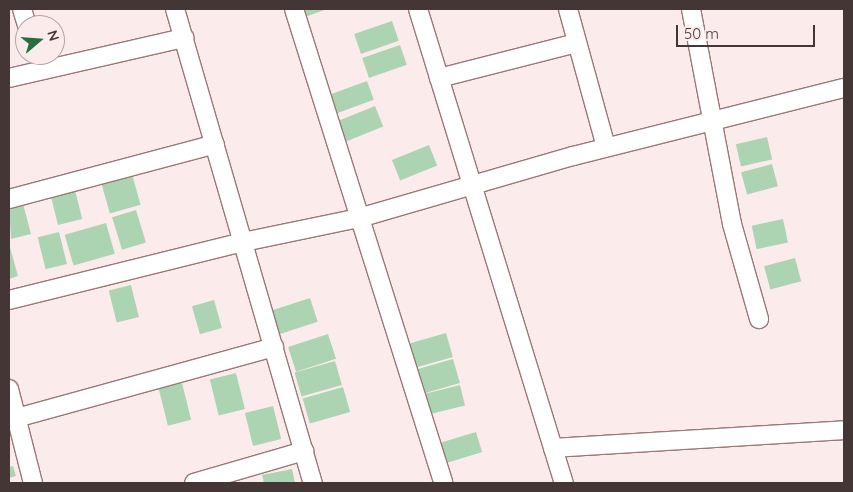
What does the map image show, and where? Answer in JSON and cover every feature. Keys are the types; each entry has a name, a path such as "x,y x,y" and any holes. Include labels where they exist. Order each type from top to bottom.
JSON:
{"street":[{"path":"175,9 313,483"},
{"path":"294,9 443,483"},
{"path":"418,9 564,483"},
{"path":"568,9 606,147"},
{"path":"691,9 732,224 759,319"},
{"path":"65,57 184,38"},
{"path":"439,78 576,43"},
{"path":"9,78 32,65"},
{"path":"9,300 243,242 359,218 472,184 712,118 844,88"},
{"path":"9,199 215,144"},
{"path":"13,419 274,347"},
{"path":"9,389 13,419 34,483"},
{"path":"553,448 844,430"},
{"path":"194,483 304,451"}],"building":[{"path":"302,9 327,9 305,17"},
{"path":"392,21 399,41 361,54 354,34"},
{"path":"400,45 407,65 369,78 362,58"},
{"path":"367,81 374,100 336,113 329,95"},
{"path":"375,106 383,126 346,141 338,121"},
{"path":"767,137 772,159 741,167 736,144"},
{"path":"429,145 437,165 400,180 392,160"},
{"path":"772,164 778,186 747,194 741,172"},
{"path":"131,171 141,205 110,213 100,180"},
{"path":"74,186 82,219 58,225 50,192"},
{"path":"22,200 31,234 11,239 9,203"},
{"path":"136,210 146,243 122,250 112,217"},
{"path":"783,219 788,242 757,249 752,226"},
{"path":"106,223 115,254 73,266 65,235"},
{"path":"59,232 67,264 46,269 38,237"},
{"path":"9,244 18,276 9,279"},
{"path":"795,258 801,281 770,289 764,266"},
{"path":"131,285 139,317 117,323 109,291"},
{"path":"310,298 318,322 278,335 270,311"},
{"path":"214,300 222,328 200,334 192,306"},
{"path":"446,333 453,357 413,369 406,345"},
{"path":"328,334 336,359 296,372 288,347"},
{"path":"453,359 460,383 419,395 412,371"},
{"path":"335,361 342,385 302,397 295,373"},
{"path":"236,373 245,409 219,415 210,380"},
{"path":"182,383 191,420 168,426 159,389"},
{"path":"460,385 465,405 427,415 422,394"},
{"path":"343,387 350,412 310,424 303,399"},
{"path":"273,406 281,439 253,446 245,413"},
{"path":"476,432 482,452 446,463 440,443"},
{"path":"13,466 16,476 9,478 9,467"},
{"path":"292,469 295,483 264,483 262,475"}]}
